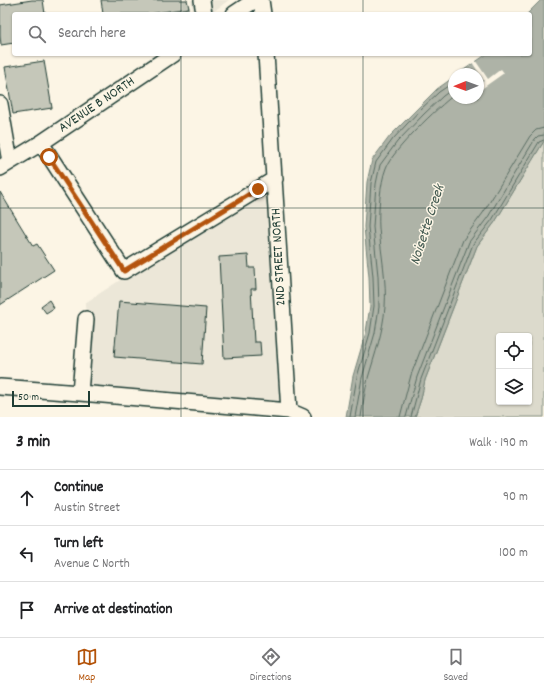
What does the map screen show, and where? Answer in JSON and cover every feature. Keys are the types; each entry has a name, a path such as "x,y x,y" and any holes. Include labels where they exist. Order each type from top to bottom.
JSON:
{"street":[{"path":"202,0 204,12"},
{"path":"237,12 255,0"},
{"path":"261,0 262,12"},
{"name":"AVENUE B NORTH","path":"5,165 41,143 170,56"},
{"name":"2ND STREET NORTH","path":"266,56 289,411"},
{"path":"0,104 5,165"},
{"path":"41,143 124,271 274,179"},
{"path":"80,393 86,319"},
{"path":"0,387 289,411 303,417"}],"shaded area":[{"path":"191,0 229,0 213,12 193,12"},
{"path":"544,141 544,417 415,417 425,380 477,246 495,222"},
{"path":"275,179 289,411 80,393 86,319 85,303"}],"water":[{"name":"Noisette Creek","path":"541,0 544,0 544,141 495,222 477,246 425,380 415,417 346,417 353,376 366,332 370,306 364,227 367,182 372,160 390,136 437,89 448,81 448,104 484,104 484,68 467,68 484,56 532,56 532,12 529,12"}],"pier":[{"path":"475,60 480,68 476,68 472,62"},
{"path":"501,69 504,73 484,87 484,73 488,79"}],"building":[{"path":"32,0 43,0 45,12 12,12 12,43 1,45 0,5"},
{"path":"101,0 187,0 189,8 162,12 103,12"},
{"path":"44,61 52,108 13,114 5,67"},
{"path":"0,192 33,246 37,244 54,270 0,305"},
{"path":"248,255 249,268 255,268 256,289 251,289 254,342 260,342 261,356 224,358 219,257"},
{"path":"49,300 54,308 46,313 41,306"},
{"path":"119,301 206,308 202,364 114,357"}],"route":[{"path":"49,157 124,271 258,189"}]}
